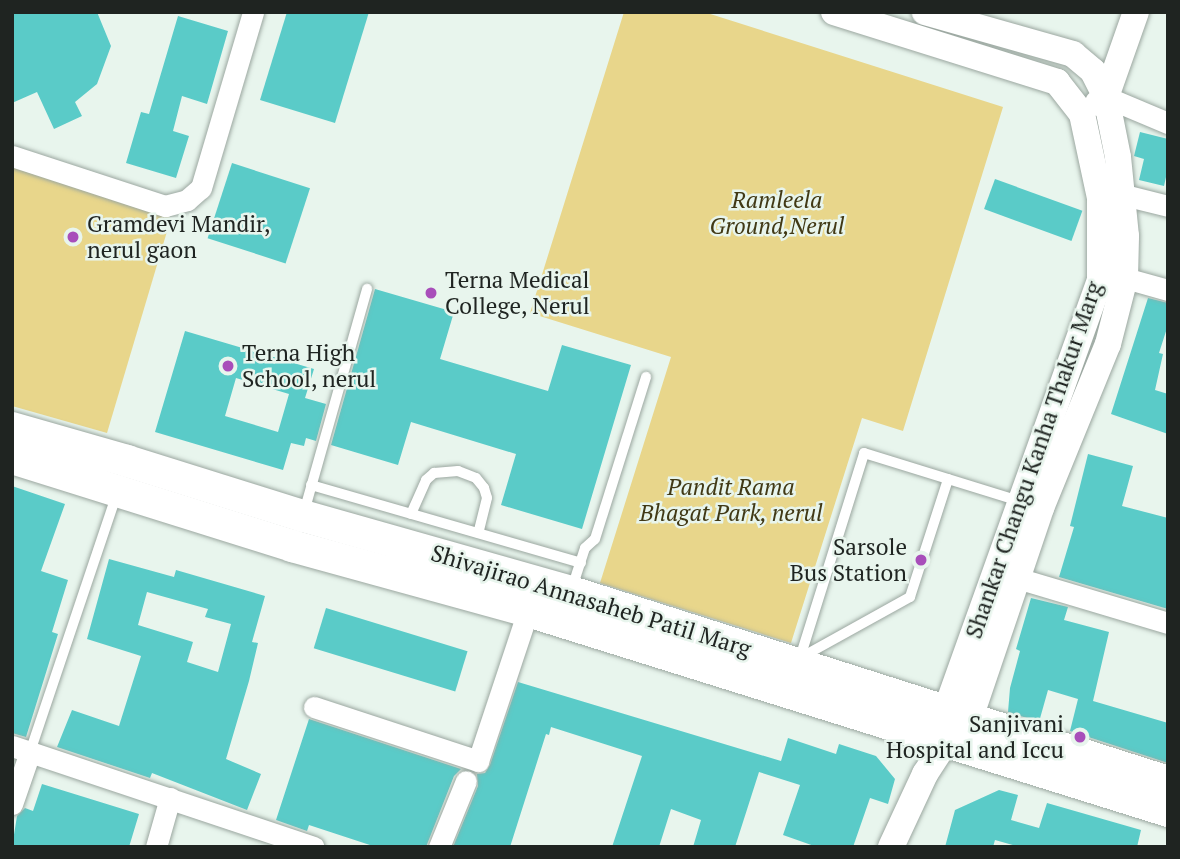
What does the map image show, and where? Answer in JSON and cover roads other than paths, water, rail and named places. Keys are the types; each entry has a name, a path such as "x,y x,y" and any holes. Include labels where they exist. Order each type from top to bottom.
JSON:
{"main road":[{"name":"Shivajirao Annasaheb Patil Marg","path":"12,428 122,476 298,531 794,674 953,726 1168,811"},
{"name":"Shivajirao Annasaheb Patil Marg","path":"12,458 122,476"},
{"name":"Shivajirao Annasaheb Patil Marg","path":"298,531 528,611 566,607"},
{"name":"Shivajirao Annasaheb Patil Marg","path":"953,726 1168,782"}],"street":[{"path":"12,156 165,206 187,200 201,188 253,12"},
{"name":"Shankar Changu Kanha Thakur Marg","path":"891,847 925,774 953,726 1017,578 1030,505 1108,344 1125,278 1124,195 1106,97 1093,71 1073,54 925,12"},
{"path":"1082,114 1106,97 1136,12"},
{"name":"Shankar Changu Kanha Thakur Marg","path":"841,13 1057,82 1082,114 1100,198 1100,280 1030,505 953,726"},
{"path":"1106,97 1168,123"},
{"path":"1124,195 1168,206"},
{"path":"1125,278 1168,290"},
{"path":"1082,335 1108,344"},
{"path":"1017,578 1168,623"},
{"path":"314,707 478,761 528,611"},
{"path":"12,804 21,749 314,847"},
{"path":"439,847 466,781"},
{"path":"156,847 170,798"}],"lane":[{"path":"298,531 368,289"},
{"path":"566,607 585,548 595,539 646,377"},
{"path":"794,674 864,453 1030,505"},
{"path":"411,514 426,480 434,473 458,471 476,478 487,498 478,533"},
{"path":"21,749 122,476"},
{"path":"794,674 910,597 948,479"},
{"path":"311,485 581,563"}],"place":[{"name":"Gramdevi Mandir, nerul gaon","path":"73,237"},
{"name":"Terna Medical College, Nerul","path":"431,293"},
{"name":"Terna High School, nerul","path":"228,366"},
{"name":"Sarsole Bus Station","path":"921,560"},
{"name":"Sanjivani Hospital and Iccu","path":"1080,737"}],"park label":[{"name":"Ramleela Ground,Nerul","path":"777,213"},
{"name":"Pandit Rama Bhagat Park, nerul","path":"731,500"}]}
